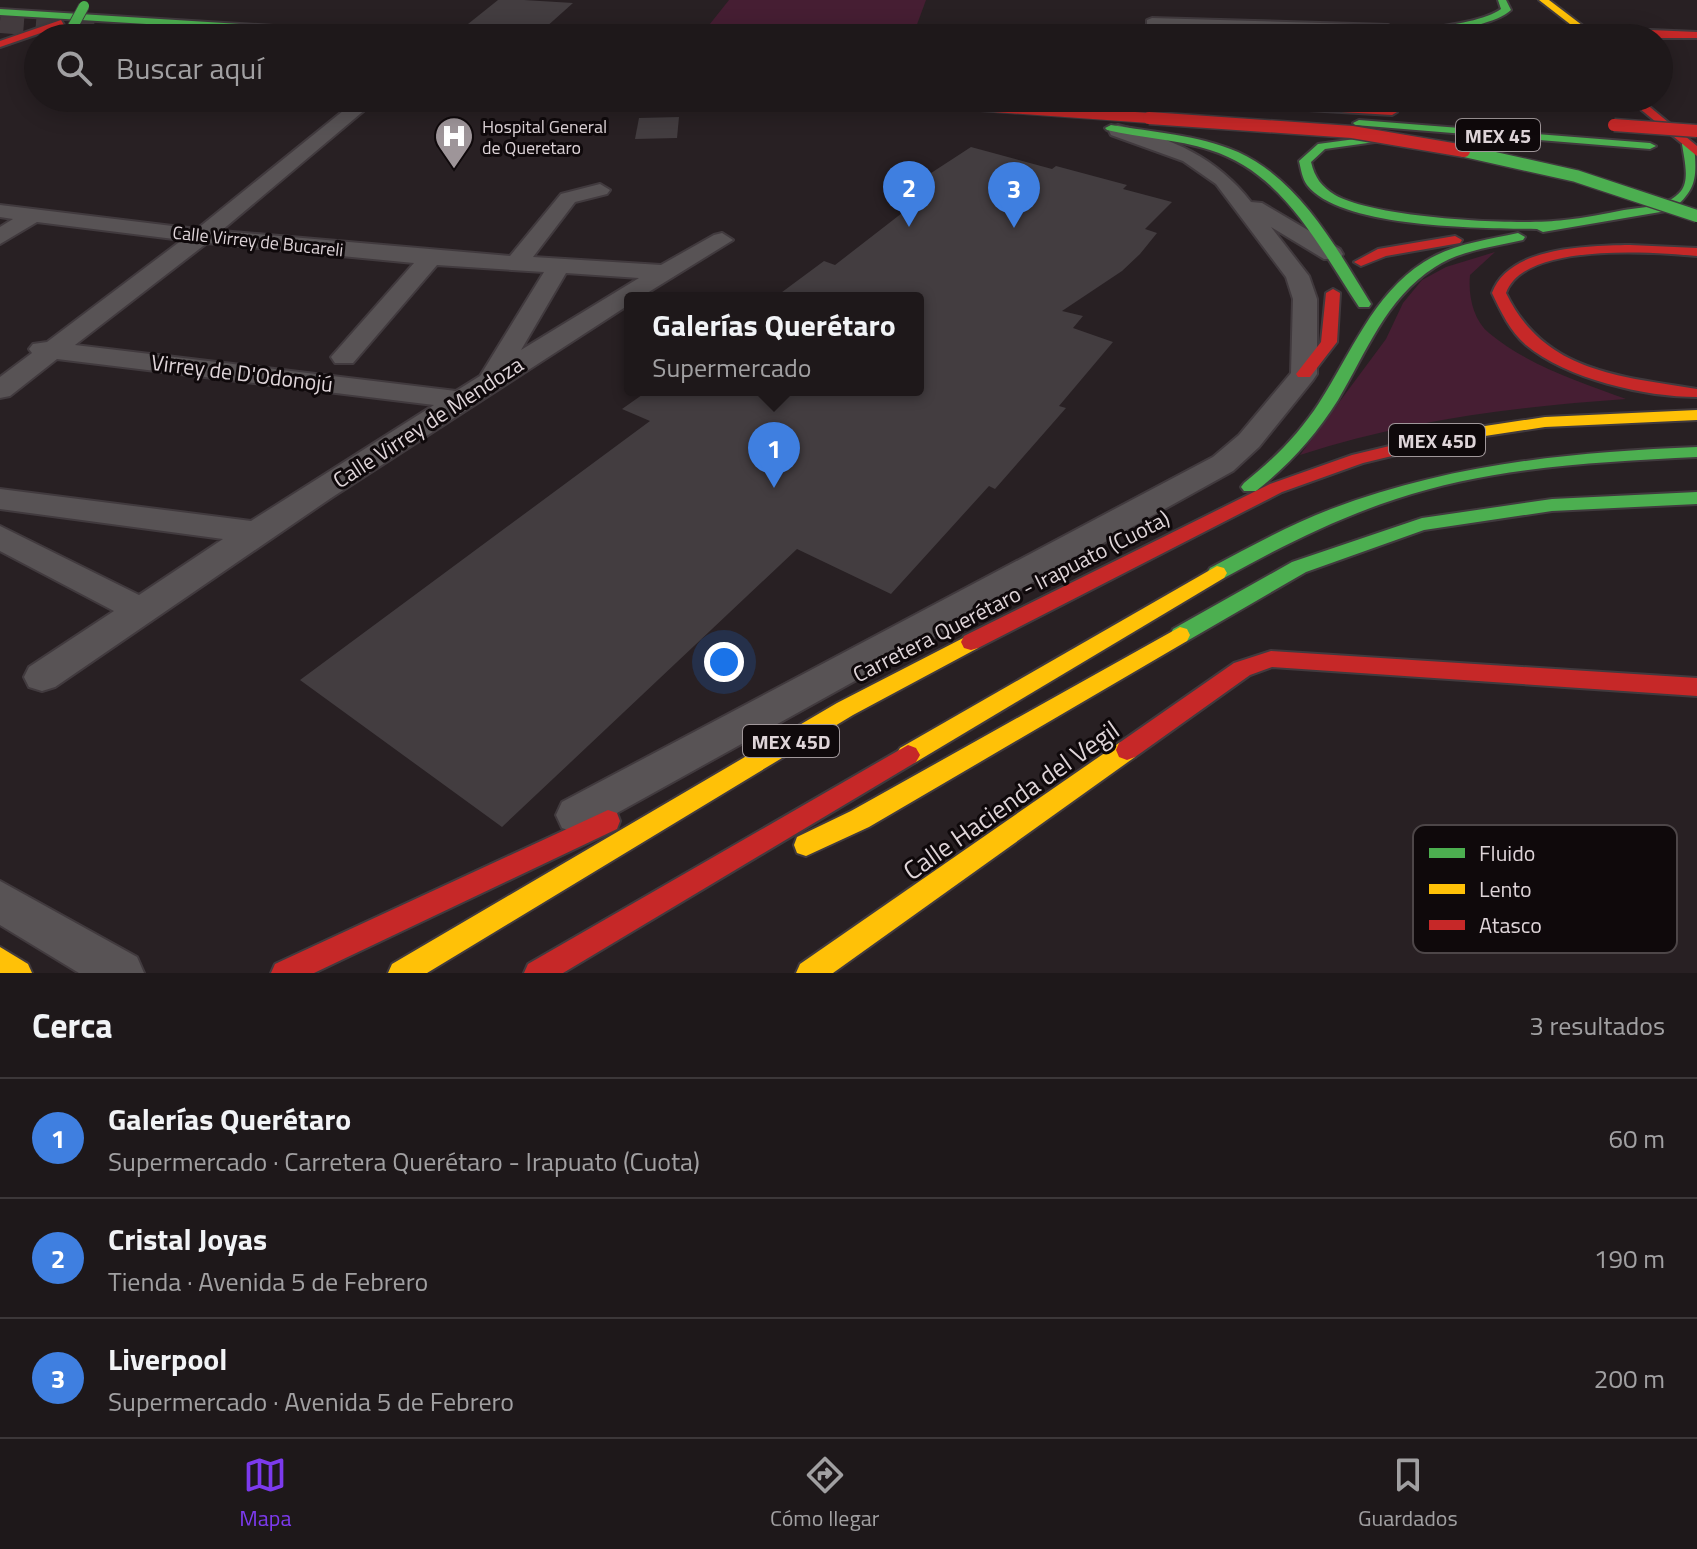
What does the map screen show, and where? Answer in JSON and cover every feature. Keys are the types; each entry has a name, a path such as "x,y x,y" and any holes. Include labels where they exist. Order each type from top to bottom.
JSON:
{"main road":[{"path":"74,24 84,6 94,0"},
{"path":"0,27 39,14 117,0"},
{"path":"1476,24 1501,17 1506,10 1502,0"},
{"path":"1543,0 1575,24"},
{"path":"45,24 77,8 258,24"},
{"path":"0,12 39,14"},
{"path":"0,46 24,34"},
{"path":"1673,34 1697,35"},
{"path":"0,46 24,49"},
{"path":"977,112 1184,140 1216,148 1247,161 1271,177 1332,254 1357,289 1373,322"},
{"path":"982,112 1158,125 1254,128 1402,126"},
{"name":"MEX 45","path":"1068,112 1352,132 1499,157 1576,176 1697,216"},
{"path":"1222,112 1532,139 1650,146 1695,144"},
{"name":"MEX 45","path":"1388,112 1471,128 1595,161"},
{"path":"1389,112 1614,125 1695,144"},
{"path":"1651,112 1695,144"},
{"path":"1559,120 1586,124"},
{"path":"1532,139 1356,140 1314,151 1305,161 1304,168 1311,181 1327,195 1378,214 1408,219 1571,225"},
{"path":"1191,529 1263,477 1298,444 1329,402 1389,297 1432,262 1461,251 1571,225 1667,207 1684,200 1693,190 1696,178 1695,144"},
{"path":"1667,184 1697,196"},
{"path":"1361,262 1383,252 1411,246 1571,225"},
{"path":"1697,252 1657,249 1604,252 1527,265 1507,276 1499,293 1505,313 1513,324 1560,358 1629,385 1697,394"},
{"path":"1304,374 1329,342 1333,293"},
{"name":"Carretera Querétaro - Irapuato (Cuota)","path":"402,973 845,709 1062,594 1276,488 1358,459 1458,435 1545,422 1697,415"},
{"name":"MEX 45D","path":"540,973 1268,543 1337,512 1411,486 1515,465 1697,452"},
{"path":"790,853 860,819 1299,567 1422,524 1552,505 1697,498"},
{"name":"Calle Hacienda del Vegil","path":"810,973 1242,669 1271,659 1697,687"},
{"path":"673,790 845,709"},
{"path":"284,973 630,810"},
{"path":"540,973 735,879"},
{"path":"0,960 18,973"}],"street":[{"path":"0,390 37,349 174,233 329,112"},
{"path":"0,365 37,349 202,236 353,112"},
{"path":"284,973 1223,464 1249,441 1304,374 1305,299 1297,276 1242,201 1208,166 1108,128"},
{"path":"517,262 568,198 600,190"},
{"path":"1242,201 1332,254"},
{"name":"Calle Virrey de Bucareli","path":"0,211 174,233 431,258 663,272"},
{"path":"0,237 35,214"},
{"name":"Calle Virrey de Mendoza","path":"632,292 722,240"},
{"path":"344,357 431,258"},
{"path":"490,382 560,264"},
{"name":"Calle Virrey de Mendoza","path":"42,677 138,609 624,297"},
{"name":"Virrey de D'Odonojú","path":"37,349 461,400"},
{"path":"0,499 256,533"},
{"path":"0,537 138,609"},
{"path":"0,901 91,966"}],"shaded area":[{"path":"729,0 926,0 917,24 710,24"},
{"path":"1495,252 1470,275 1473,307 1484,328 1537,363 1626,399 1461,417 1381,433 1300,455 1386,339 1403,303 1422,280 1446,267"}],"building":[{"path":"498,0 573,3 550,24 468,24"},
{"path":"679,117 677,138 635,139 639,118"},
{"path":"971,147 1127,185 1123,189 1172,202 1145,229 1157,233 1140,254 1122,271 1062,311 1083,316 1073,328 1113,342 1059,406 1066,408 995,489 989,486 891,594 797,549 502,827 300,680 650,421 622,409 640,396 924,396 924,292 782,292 824,261 835,265 924,196 922,182"}],"tunnel":[{"path":"0,21 40,24"}],"traffic: fast":[{"path":"1465,24 1496,17 1506,10 1502,0"},
{"path":"74,24 84,6"},
{"path":"0,12 192,24"},
{"path":"1359,123 1650,146"},
{"path":"1111,128 1216,148 1265,173 1297,206 1364,304"},
{"path":"1385,138 1322,146 1305,161 1313,184 1332,198 1361,209 1396,216 1435,221 1571,225"},
{"path":"1543,228 1667,207 1684,196 1692,183 1688,144"},
{"path":"1464,151 1576,176 1697,216"},
{"path":"1250,487 1303,437 1329,401 1384,308 1412,277 1450,254 1518,237"},
{"path":"1217,573 1277,540 1335,514 1391,494 1448,479 1566,460 1697,452"},
{"path":"1180,635 1299,567 1422,524 1552,505 1697,498"}],"traffic: slow":[{"path":"1543,0 1575,24"},
{"path":"1452,436 1545,422 1697,415"},
{"path":"908,755 1217,573"},
{"path":"806,845 860,819 1180,635"},
{"path":"402,973 845,709 971,642"},
{"path":"810,973 1127,750"},
{"path":"0,960 18,973"}],"traffic: jam":[{"path":"1673,34 1697,35"},
{"path":"0,44 24,36"},
{"path":"1068,112 1352,132 1464,151"},
{"path":"1649,112 1697,152"},
{"path":"1614,125 1697,131"},
{"path":"1361,262 1383,252 1455,240"},
{"path":"1695,393 1609,378 1553,357 1530,340 1511,319 1499,293 1505,279 1513,271 1558,256 1630,249 1697,252"},
{"path":"1304,374 1329,342 1333,293"},
{"path":"971,642 1276,488 1358,459 1452,436"},
{"path":"1127,750 1242,669 1271,659 1697,687"},
{"path":"538,973 908,755"},
{"path":"285,973 608,821"}],"place":[{"name":"Hospital General de Queretaro","path":"454,170"},
{"name":"Cristal Joyas","path":"909,227"},
{"name":"Liverpool","path":"1014,228"},
{"name":"Galerías Querétaro","path":"774,488"}]}
